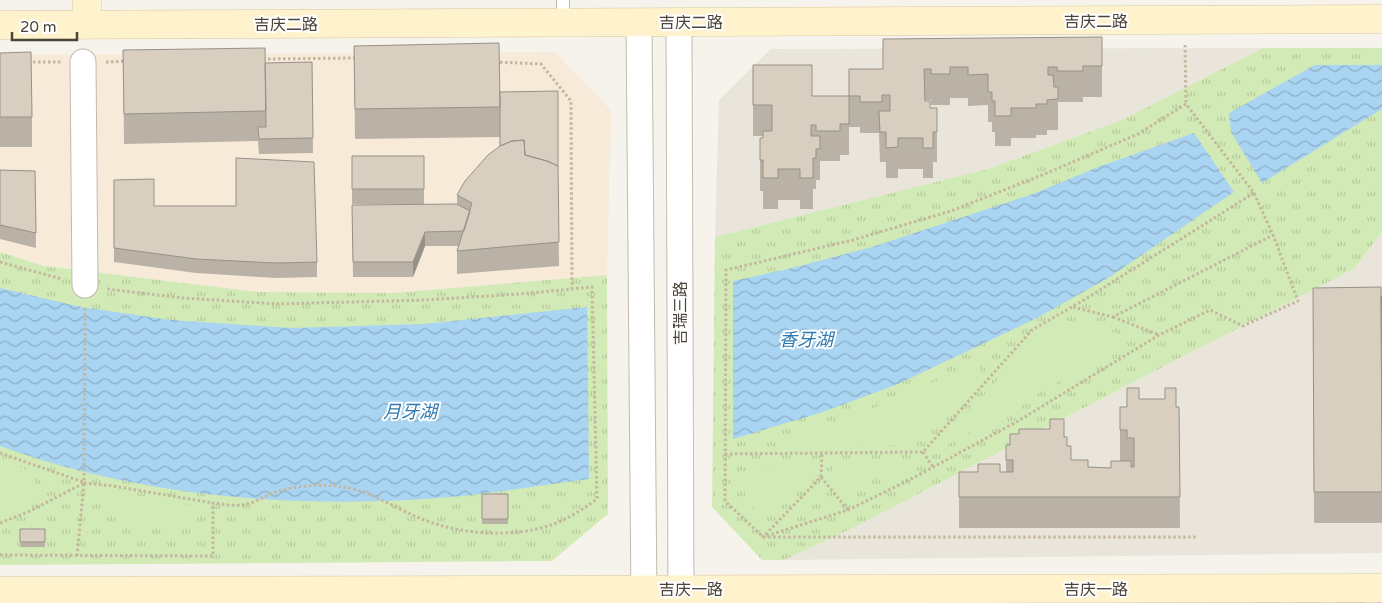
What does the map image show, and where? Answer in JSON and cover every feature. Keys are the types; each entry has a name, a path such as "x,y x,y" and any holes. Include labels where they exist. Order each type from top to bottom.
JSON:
{"street":[{"name":"吉庆二路","path":"0,26 87,13 563,11 638,22 679,22 1228,10 1382,19"},
{"path":"638,22 644,596"},
{"name":"吉瑞三路","path":"679,22 681,596"},
{"path":"83,62 85,292"},
{"name":"吉庆一路","path":"0,591 681,596 1382,588"}],"path":[{"path":"763,537 848,510 933,467 1018,421 1158,335 1210,310 1244,326 1298,301 1273,235 1254,193 1186,104 1185,45"},
{"path":"261,59 359,58"},
{"path":"19,62 132,61"},
{"path":"493,62 541,64 571,102 572,289"},
{"path":"1186,104 1138,134 1047,173 950,211 853,240 726,270 725,501 763,537 1196,537"},
{"path":"725,454 923,452 1032,330 1254,193"},
{"path":"1113,317 1273,235"},
{"path":"0,262 85,292 279,304 424,300 592,287 597,499 577,513 551,525 527,530 498,532 439,525 361,492 344,487 326,485 287,489 269,494 246,505 212,503 84,483 0,454"},
{"path":"77,556 84,483 85,292"},
{"path":"1072,307 1113,317 1158,335"},
{"path":"923,452 933,467"},
{"path":"763,537 821,477 822,453"},
{"path":"821,477 848,510"},
{"path":"0,523 28,512 84,483"},
{"path":"0,555 212,556 212,503"}],"shaded area":[{"path":"1263,48 1124,119 988,169 715,237 719,100 771,49"},
{"path":"555,52 611,110 607,275 393,293 259,292 44,266 0,252 0,55"},
{"path":"1382,232 1382,553 784,560 853,528 1354,269"}],"green space":[{"path":"1263,48 1382,48 1382,232 1354,269 853,528 784,560 762,560 712,507 715,237 988,169 1124,119"},
{"path":"0,252 44,266 259,292 393,293 607,275 608,514 552,561 0,565"},
{"path":"1060,319 1129,336 1130,341 942,448 940,444 1044,328"},
{"path":"977,363 982,373 923,439 907,445 793,448 792,437 881,405"},
{"path":"0,460 30,473 36,483 36,487 35,493 28,502 0,514"},
{"path":"901,461 907,468 848,489 831,475 833,463"},
{"path":"783,462 808,462 811,467 759,513 745,499 745,477"},
{"path":"102,489 203,508 206,514 142,530 98,496"}],"water":[{"path":"1315,65 1382,65 1382,109 1262,183 1231,132 1229,113"},
{"name":"香牙湖","path":"1194,133 1234,192 1108,278 1037,318 898,384 823,412 733,439 733,281 872,247 1033,194 1098,167"},
{"name":"月牙湖","path":"0,288 81,307 170,320 291,328 424,324 587,307 589,479 445,498 316,501 263,499 156,487 51,463 0,446"}],"building":[{"path":"1102,37 1102,66 1083,66 1083,71 1057,71 1057,67 1048,67 1048,75 1053,75 1054,87 1058,87 1058,99 1047,100 1047,104 1036,104 1036,108 1011,108 1011,116 995,116 995,101 992,101 992,92 988,92 988,74 968,75 968,67 950,67 950,74 931,74 931,69 924,69 925,101 930,101 930,108 937,108 937,132 933,132 933,148 923,148 923,138 898,138 898,147 886,148 886,132 880,132 879,111 890,111 890,95 882,95 882,102 860,102 860,96 849,96 849,69 883,69 883,39"},
{"path":"499,43 500,107 355,109 354,46"},
{"path":"265,48 266,111 124,114 123,50"},
{"path":"31,52 32,117 0,117 0,53"},
{"path":"312,62 313,138 259,139 258,127 266,127 265,63"},
{"path":"753,65 812,65 812,96 849,96 849,124 840,124 840,131 816,131 816,125 811,125 811,136 820,136 820,149 816,149 816,158 813,158 813,178 800,178 800,169 778,169 778,178 763,178 763,160 760,160 760,138 763,138 763,131 772,131 772,105 753,105"},
{"path":"558,91 558,166 525,155 524,140 512,141 500,146 500,92"},
{"path":"524,140 525,155 558,166 559,242 457,251 472,203 457,195 465,181 488,155 500,146 512,141"},
{"path":"352,156 424,156 424,189 352,189"},
{"path":"236,158 314,162 317,262 276,263 196,259 114,248 114,180 154,179 154,206 236,206"},
{"path":"0,170 35,171 36,233 0,225"},
{"path":"457,204 470,211 464,231 425,232 413,262 353,262 352,205"},
{"path":"1381,287 1382,492 1314,492 1313,288"},
{"path":"1381,296 1382,299 1382,424"},
{"path":"1127,388 1139,388 1139,399 1165,399 1165,388 1176,388 1176,407 1179,407 1180,497 959,497 959,472 978,472 978,464 1000,464 1000,472 1013,472 1013,460 1006,460 1006,445 1010,445 1010,434 1019,434 1019,429 1050,429 1050,419 1064,419 1064,437 1067,437 1067,446 1071,446 1071,460 1088,460 1088,467 1111,468 1111,461 1131,461 1131,467 1134,467 1134,438 1127,438 1127,430 1120,430 1120,407 1127,407"},
{"path":"482,494 508,494 508,519 482,519"},
{"path":"20,529 45,529 45,542 20,542"}],"tunnel":[{"path":"832,603 1382,602"}]}
